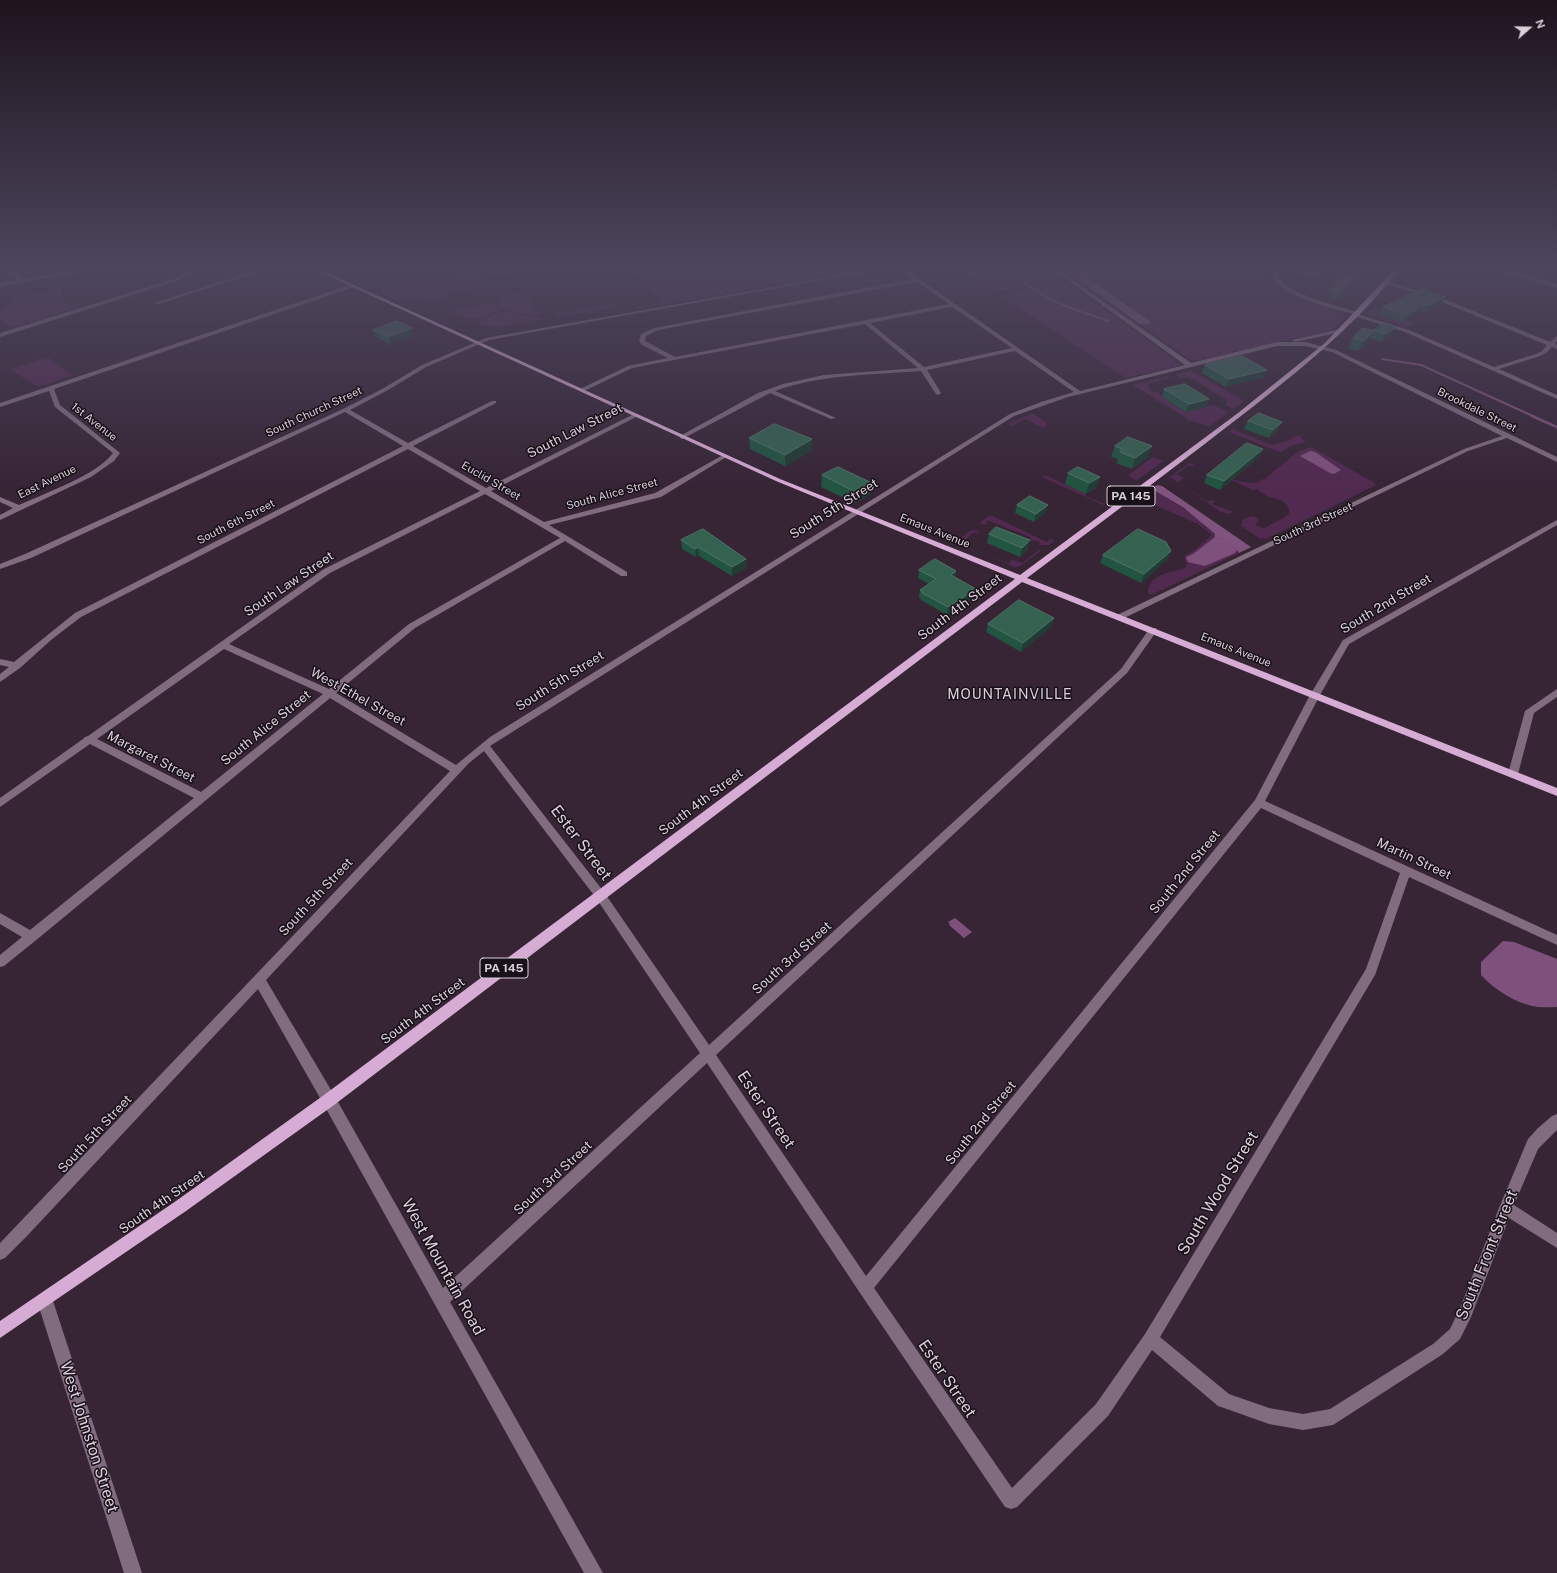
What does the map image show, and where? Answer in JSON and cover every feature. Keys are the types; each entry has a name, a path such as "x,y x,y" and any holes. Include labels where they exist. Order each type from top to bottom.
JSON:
{"main road":[{"name":"South 4th Street","path":"0,1330 45,1301 329,1100 1240,414 1328,342"},
{"name":"Emaus Avenue","path":"480,343 778,480 1557,792"}],"street":[{"path":"0,405 186,342"},
{"path":"643,342 675,359"},
{"path":"582,390 630,367 761,342"},
{"path":"891,342 923,369 938,394"},
{"path":"1007,342 1079,393"},
{"path":"1158,342 1191,366"},
{"name":"South 5th Street","path":"0,1253 456,769 484,745 1012,415 1042,403 1079,393 1285,342"},
{"path":"1433,342 1557,397"},
{"path":"1547,342 1557,347"},
{"name":"South Church Street","path":"0,566 35,553 345,410 374,396 424,366 480,343"},
{"name":"South 5th Street","path":"1277,344 1301,344 1322,348"},
{"path":"1493,369 1538,355 1551,344"},
{"name":"Brookdale Street","path":"1322,348 1334,351 1557,460"},
{"path":"682,437 769,390 798,382 822,377 923,369 1017,349"},
{"name":"1st Avenue","path":"51,388 57,406 117,453 116,456 103,466"},
{"path":"769,390 833,418"},
{"name":"South 6th Street","path":"0,679 78,615 494,402"},
{"name":"Euclid Street","path":"345,410 544,524 624,574"},
{"name":"South Law Street","path":"0,803 88,739 327,571 636,415"},
{"name":"South 3rd Street","path":"1120,617 1466,450 1508,436"},
{"name":"South Alice Street","path":"544,524 658,495 669,490 725,456"},
{"name":"East Avenue","path":"0,518 103,466"},
{"path":"0,499 18,508"},
{"name":"South 2nd Street","path":"865,1288 1259,803 1315,695 1346,642 1557,522"},
{"name":"South Alice Street","path":"0,962 418,622 565,538"},
{"name":"South 3rd Street","path":"441,1300 1124,671 1153,630"},
{"name":"West Ethel Street","path":"223,645 329,693 456,769"},
{"path":"0,662 17,666"},
{"path":"1513,774 1530,711 1557,692"},
{"name":"Margaret Street","path":"88,739 202,797"},
{"name":"Ester Street","path":"484,745 600,895 865,1288 1011,1501"},
{"name":"Martin Street","path":"1259,803 1557,940"},
{"name":"South Wood Street","path":"1011,1501 1102,1410 1150,1339 1371,971 1406,871"},
{"path":"0,918 31,937"},
{"name":"West Mountain Road","path":"259,979 329,1100 594,1573"},
{"name":"South Front Street","path":"1150,1339 1224,1400 1269,1416 1303,1422 1333,1418 1438,1349 1455,1334 1466,1312 1506,1208 1533,1144 1543,1132 1557,1122"},
{"path":"1506,1208 1557,1241"},
{"name":"West Johnston Street","path":"45,1301 133,1573"}],"shaded area":[{"path":"1071,342 1151,342 1182,365 1126,378"},
{"path":"1165,342 1276,342 1195,361"},
{"path":"47,357 73,375 38,387 10,369"},
{"path":"1191,371 1244,401 1234,409 1226,405 1228,403 1226,402 1228,401 1189,377 1181,378 1175,374"},
{"path":"1168,376 1174,380 1170,378 1147,384 1150,387 1147,388 1153,393 1157,392 1162,397 1186,412 1213,405 1229,412 1210,426 1186,420 1188,419 1133,385"},
{"path":"1033,413 1048,424 1043,428 1026,419 1011,426 1008,424"},
{"path":"1236,428 1235,430 1271,445 1284,442 1299,435 1305,442 1291,446 1280,452 1229,432"},
{"path":"1311,447 1376,485 1266,539 1259,538 1240,525 1242,525 1242,520 1252,517 1259,520 1255,525 1264,529 1289,514 1289,509 1280,500 1261,493 1257,489 1253,490 1216,473 1243,482 1260,482 1259,480 1265,479 1297,452"},
{"path":"1310,451 1315,452 1341,470 1334,474 1330,473 1300,456"},
{"path":"1153,457 1163,461 1136,481 1128,475"},
{"path":"1189,463 1195,465 1189,465 1177,474 1184,478 1178,482 1206,501 1213,500 1215,501 1212,504 1234,512 1229,514 1221,512 1170,477"},
{"path":"1045,475 1086,494 1085,496 1105,504 1103,505 1042,477"},
{"path":"1157,485 1162,486 1251,547 1239,553 1228,542 1215,537 1215,534 1184,508 1152,489"},
{"path":"1152,489 1197,517 1205,527 1235,547 1239,553 1151,595 1148,593 1149,586 1156,578 1185,568 1187,564 1184,556 1195,550 1212,535 1198,524 1144,500 1142,496"},
{"path":"990,515 1047,542 1050,539 1055,540 1049,545 1039,545 1040,542 1034,540 1031,542 1030,537 987,520 986,525 979,523"},
{"path":"975,530 980,532 972,533 963,542 966,547 957,542 970,531"},
{"path":"1215,537 1221,538 1233,545 1237,550 1235,553 1205,566 1188,562 1186,557 1193,554"},
{"path":"1039,550 1042,550 1020,566 1015,567 984,554 1007,563 1011,563 1010,559 1022,563"},
{"path":"955,918 972,932 964,938 949,925 950,924 948,922"},
{"path":"1503,941 1514,942 1557,959 1557,1007 1535,1007 1525,1004 1498,990 1481,975 1481,962"}],"building":[{"path":"1242,356 1267,370 1229,379 1205,365"},
{"path":"1185,384 1209,399 1189,404 1164,389"},
{"path":"1259,413 1282,422 1273,430 1248,421"},
{"path":"775,424 812,439 785,455 749,438"},
{"path":"1128,437 1152,446 1135,458 1120,452 1122,449 1115,446"},
{"path":"1247,443 1263,449 1224,481 1207,475"},
{"path":"838,467 872,483 855,492 822,475"},
{"path":"1078,467 1100,477 1089,483 1068,473"},
{"path":"1030,496 1048,505 1036,514 1017,505"},
{"path":"996,527 1030,540 1022,548 989,534"},
{"path":"703,529 746,559 732,567 698,547 695,549 681,540"},
{"path":"1138,529 1166,542 1171,551 1144,574 1103,555"},
{"path":"935,559 956,571 951,575 976,589 948,607 922,593 924,592 920,590 936,579 919,570"},
{"path":"1019,600 1054,618 1023,643 988,624"}],"waterway":[{"path":"1382,359 1421,365 1535,417"},
{"path":"1532,416 1557,427"}],"district":[{"name":"MOUNTAINVILLE","path":"1010,695"}]}
